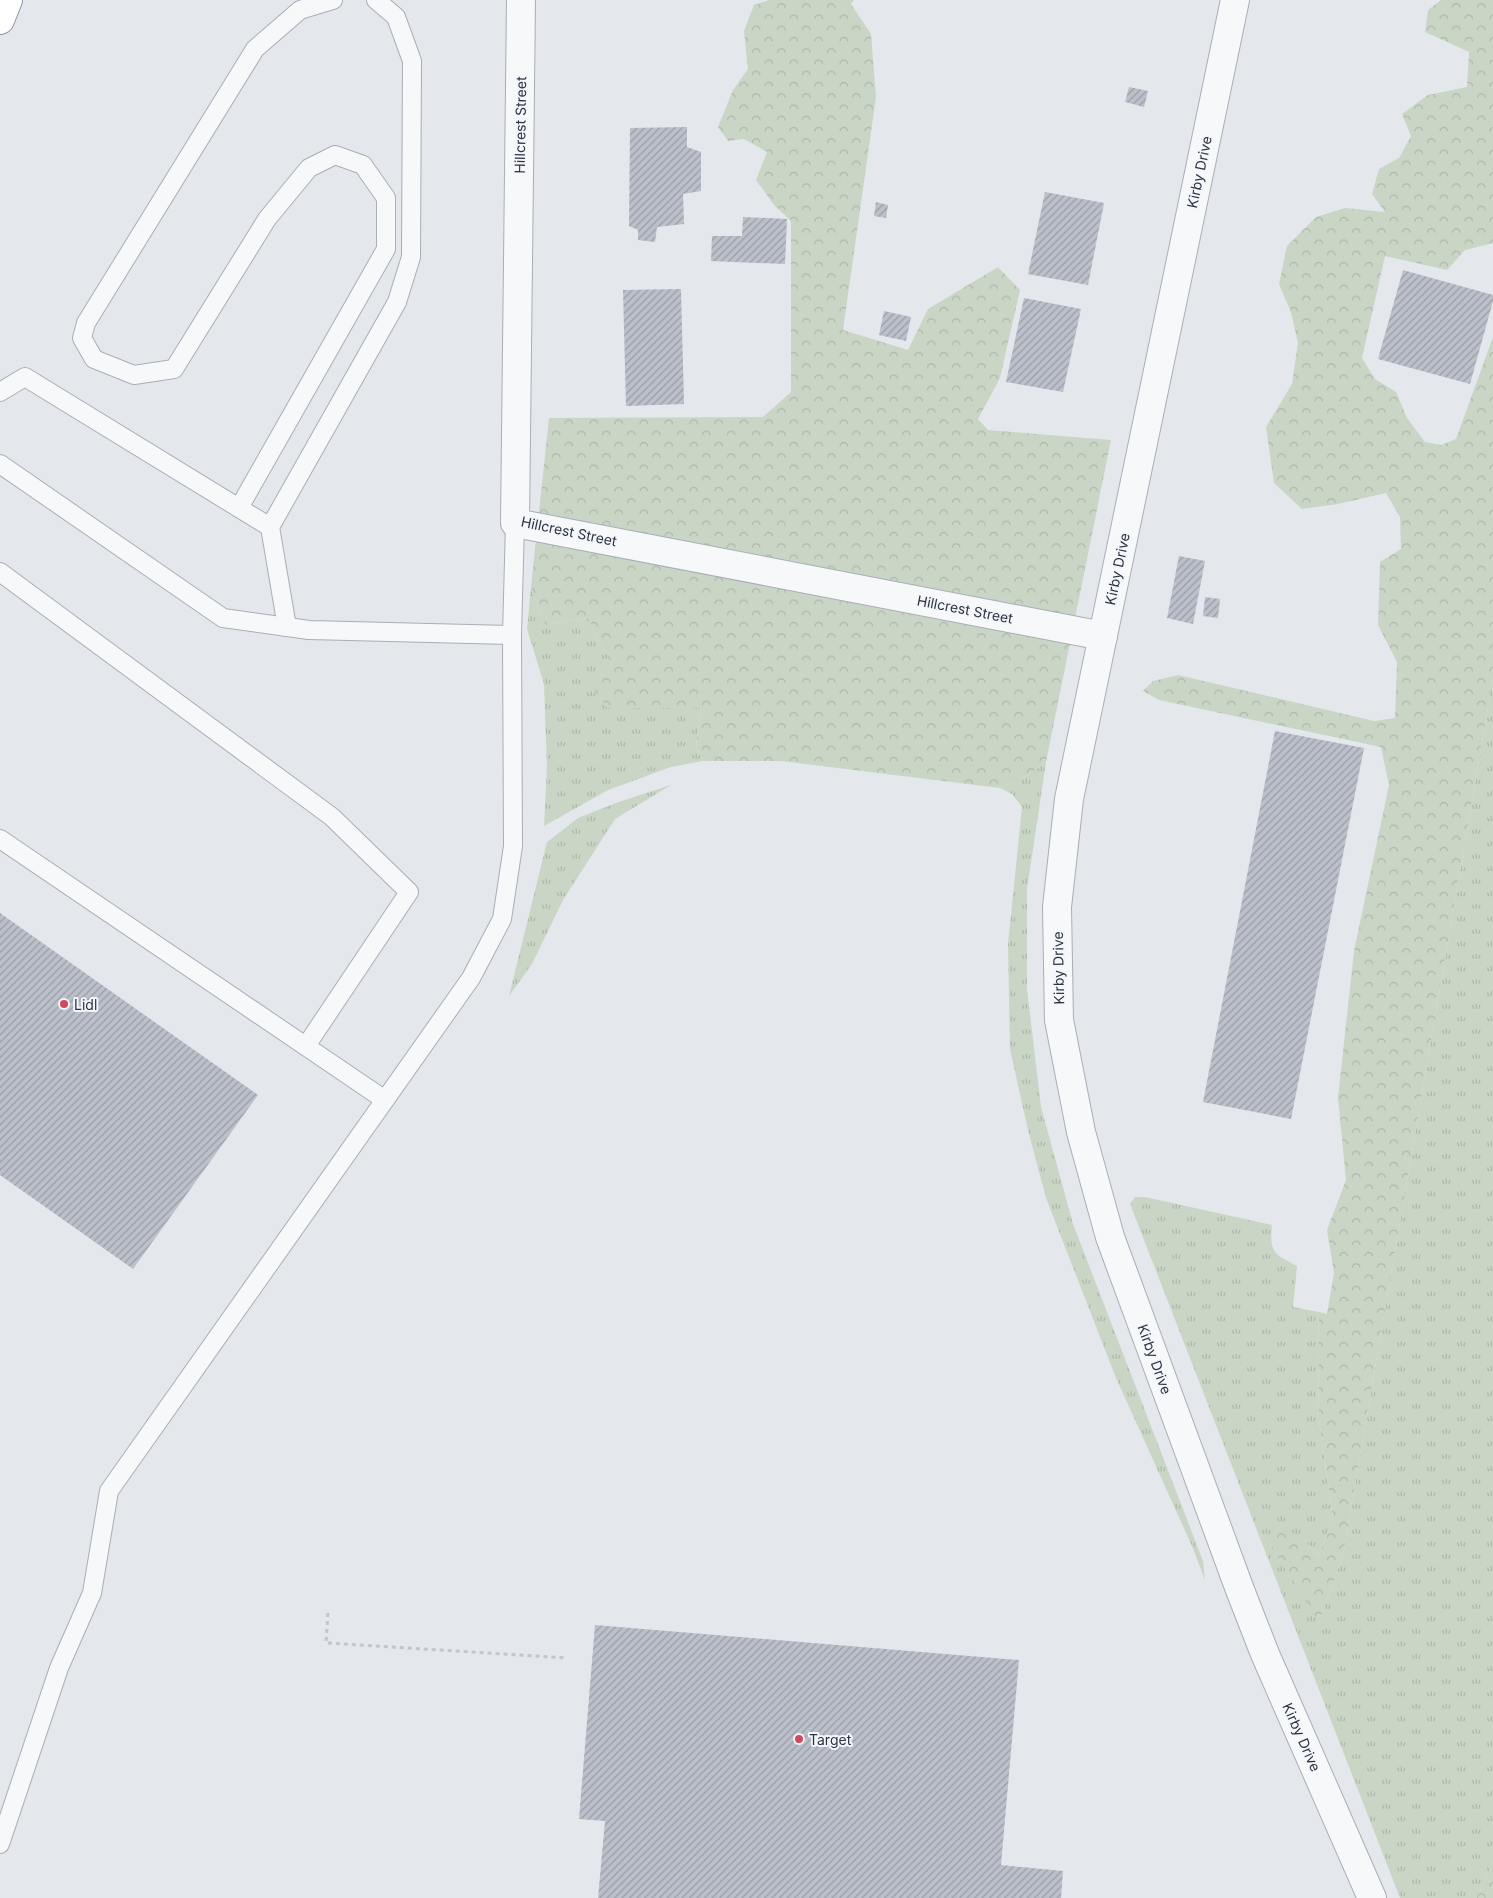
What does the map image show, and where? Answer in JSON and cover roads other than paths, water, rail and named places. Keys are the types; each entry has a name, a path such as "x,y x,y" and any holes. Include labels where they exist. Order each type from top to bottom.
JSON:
{"highway":[{"path":"0,20 8,0"}],"street":[{"name":"Hillcrest Street","path":"521,0 515,522 1103,636"},
{"name":"Kirby Drive","path":"1235,0 1069,800 1057,907 1059,1020 1081,1132 1110,1237 1265,1654 1372,1898"}],"lane":[{"path":"239,508 386,249 386,198 363,165 334,155 309,168 267,219 174,369 134,375 94,359 82,338 86,323 255,49 300,10 332,0"},
{"path":"287,627 270,527 398,302 411,257 412,62 396,17 376,0"},
{"path":"0,392 25,378 270,527"},
{"path":"0,464 223,618 308,630 512,635"},
{"path":"0,1844 58,1668 92,1593 109,1491 471,978 502,919 514,846 512,635 515,522"},
{"path":"0,572 332,817 409,892 306,1046"},
{"path":"0,839 385,1100"}],"place":[{"name":"Lidl","path":"64,1004"},
{"name":"Target","path":"799,1739"}]}
